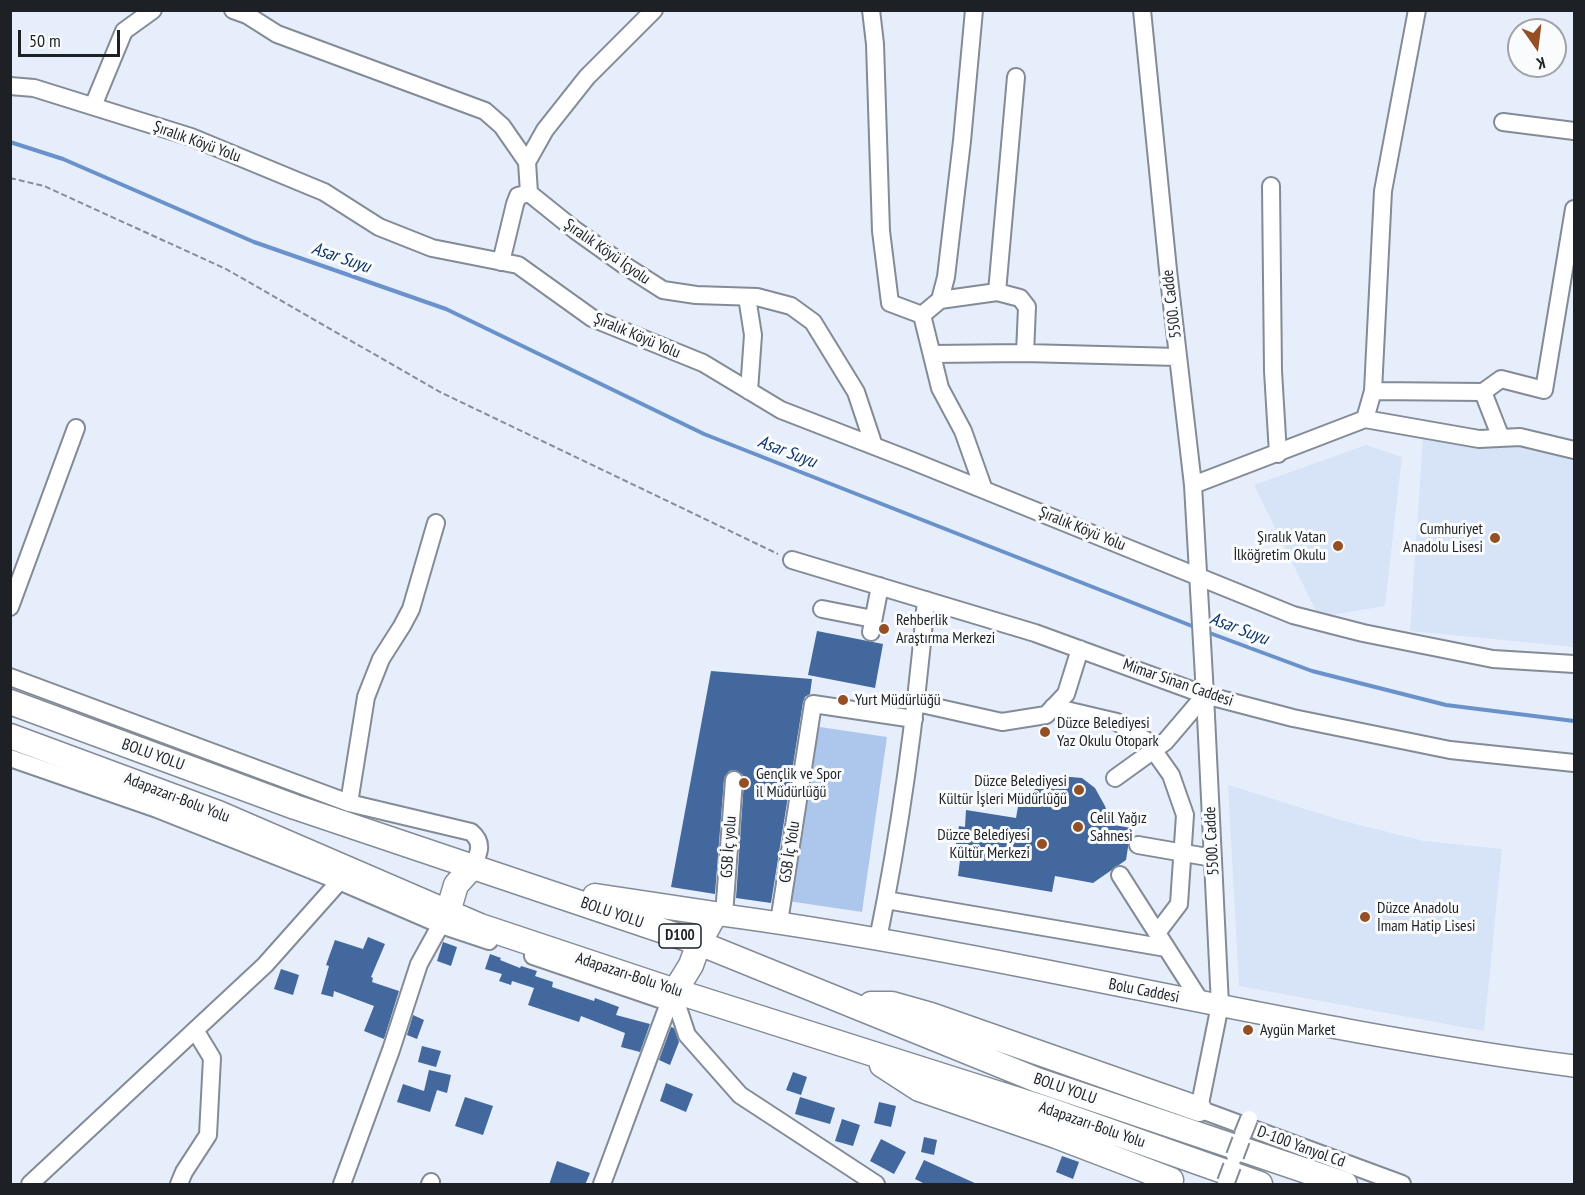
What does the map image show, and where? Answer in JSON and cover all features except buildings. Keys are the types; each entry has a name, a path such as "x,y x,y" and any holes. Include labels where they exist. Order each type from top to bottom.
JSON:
{"highway":[{"name":"BOLU YOLU","path":"10,702 295,807 699,943 1037,1080 1345,1185"},
{"name":"Adapazarı-Bolu Yolu","path":"10,736 218,813 344,876 444,918 480,926 674,1000 855,1047 1050,1110 1260,1185"},
{"path":"444,918 456,885 473,866"},
{"path":"533,887 720,914 699,943 674,1000"},
{"path":"846,1003 892,1004 931,1015 1200,1109"},
{"path":"855,1047 919,1089 1056,1136 1175,1183"}],"main road":[{"name":"Bolu Caddesi","path":"720,914 878,939 1503,1057 1575,1066"}],"street":[{"path":"93,106 124,31 153,10"},
{"path":"527,162 545,130 587,77 654,10"},
{"path":"872,10 881,231 890,303 922,315"},
{"path":"940,300 946,277 963,141 974,10"},
{"name":"5500. Cadde","path":"1142,10 1192,485 1205,695 1213,858 1210,1003 1200,1109"},
{"path":"1365,419 1373,391 1383,191 1417,10"},
{"path":"242,12 277,34 485,111 502,126 527,162 529,193 518,196 514,204 501,262"},
{"path":"997,292 1016,77"},
{"name":"Şıralık Köyü Yolu","path":"10,86 33,87 191,137 324,192 379,227 432,248 518,265 592,318 703,363 781,410 1293,615 1363,633 1493,659 1575,664"},
{"path":"1503,122 1575,131"},
{"path":"1271,186 1273,371 1278,453"},
{"name":"Şıralık Köyü İçyolu","path":"529,193 574,230 624,266 663,290 696,295 757,297 791,306 813,322 856,392 874,446"},
{"path":"1373,391 1483,392 1501,379 1544,390 1575,209"},
{"path":"922,315 940,300 997,292 1020,298 1028,308 1025,353"},
{"path":"747,297 753,335 749,391"},
{"path":"922,315 940,388 963,431 984,490"},
{"path":"932,354 1025,353 1178,357"},
{"path":"1483,392 1501,438"},
{"path":"1192,485 1365,419 1479,439 1520,437 1575,450"},
{"path":"10,607 76,428"},
{"path":"349,803 366,697 381,659 411,609 436,523"},
{"name":"Mimar Sinan Caddesi","path":"792,560 1080,649 1205,695 1293,717 1450,750 1575,763"},
{"path":"822,609 872,626 880,586"},
{"path":"878,939 915,711 926,600"},
{"path":"915,711 1002,722 1046,715 1066,694 1080,649"},
{"path":"10,677 349,803 471,832 477,838 480,846 473,866"},
{"path":"1115,778 1165,742 1205,695"},
{"name":"GSB İç Yolu","path":"778,922 813,704 915,711"},
{"path":"1053,707 1117,722 1147,741 1171,775 1185,815 1179,904 1157,933"},
{"path":"10,758 344,876 265,965 30,1185"},
{"name":"GSB İç yolu","path":"720,914 734,780"},
{"path":"1138,844 1213,858"},
{"path":"1120,875 1167,948 1210,1003"},
{"path":"886,900 1167,948"},
{"path":"342,1185 419,964 444,918"},
{"path":"602,1185 674,1000"},
{"path":"674,1000 687,1035 740,1095 876,1185"},
{"path":"179,1185 208,1135 212,1058 195,1030"},
{"name":"D-100 Yanyol Cd","path":"1200,1109 1402,1185"},
{"path":"1225,1183 1249,1119"}],"path":[{"path":"10,178 44,186 226,269 440,392 792,560"}],"shaded area":[{"name":"Cumhuriyet Anadolu Lisesi","path":"1424,422 1574,446 1574,647 1410,631"},
{"name":"Şıralık Vatan İlköğretim Okulu","path":"1366,445 1402,457 1385,606 1319,617 1254,485"},
{"path":"813,726 887,737 862,912 788,901"},
{"name":"Düzce Anadolu İmam Hatip Lisesi","path":"1228,785 1344,821 1424,841 1502,849 1484,1031 1239,986"}],"waterway":[{"name":"Asar Suyu","path":"10,142 63,159 254,242 446,309 704,434 1197,628"},
{"name":"Asar Suyu","path":"1207,632 1312,671 1446,705 1574,721"}],"place":[{"name":"Cumhuriyet Anadolu Lisesi","path":"1495,538"},
{"name":"Şıralık Vatan İlköğretim Okulu","path":"1338,546"},
{"name":"Rehberlik Araştırma Merkezi","path":"884,629"},
{"name":"Yurt Müdürlüğü","path":"843,700"},
{"name":"Düzce Belediyesi Yaz Okulu Otopark","path":"1045,732"},
{"name":"Gençlik ve Spor il Müdürlüğü","path":"744,783"},
{"name":"Düzce Belediyesi Kültür İşleri Müdürlüğü","path":"1079,790"},
{"name":"Celil Yağız Sahnesi","path":"1078,827"},
{"name":"Düzce Belediyesi Kültür Merkezi","path":"1042,844"},
{"name":"Düzce Anadolu İmam Hatip Lisesi","path":"1365,917"},
{"name":"Aygün Market","path":"1248,1030"}]}
